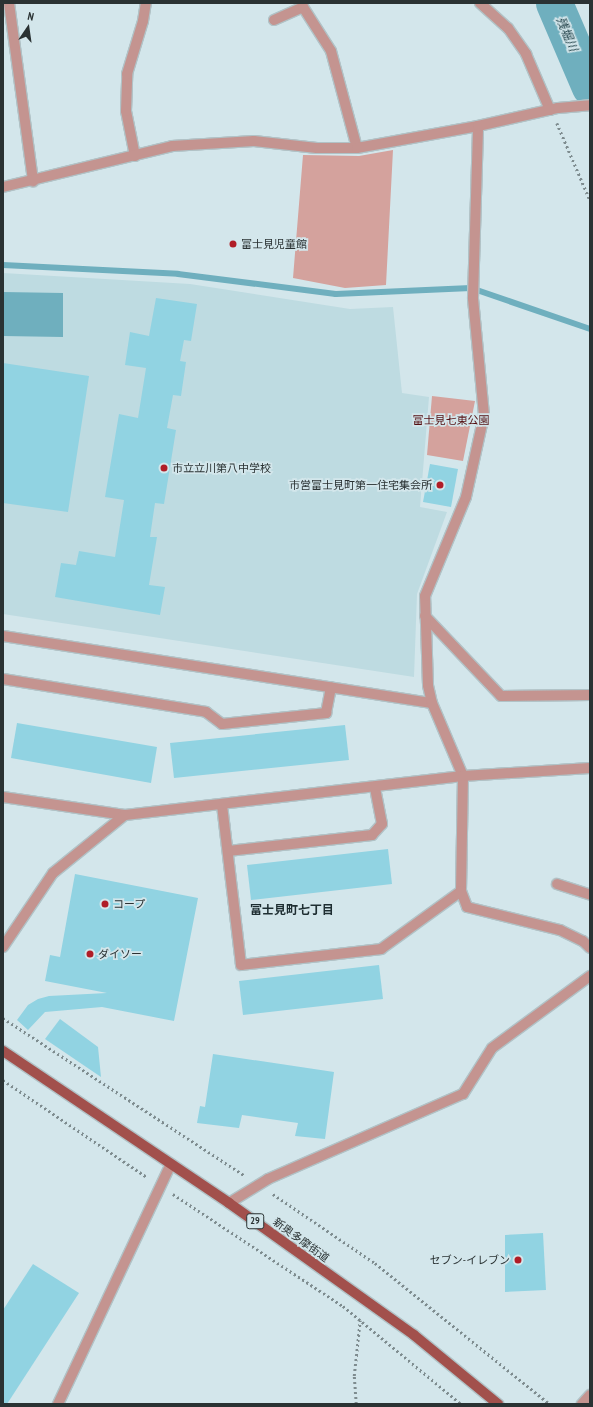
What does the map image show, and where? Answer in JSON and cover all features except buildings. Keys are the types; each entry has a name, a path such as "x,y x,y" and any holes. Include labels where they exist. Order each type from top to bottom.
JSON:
{"main road":[{"name":"新奥多摩街道","path":"3,1051 229,1203 414,1336 498,1404"}],"street":[{"path":"9,3 33,180"},
{"path":"135,156 126,111 127,74 146,3"},
{"path":"480,3 508,28 526,54 554,109"},
{"path":"274,20 303,7 331,51 357,148"},
{"path":"3,187 172,146 254,141 317,148 357,148 478,126 554,109 590,105"},
{"path":"478,126 473,298 484,415 466,497 425,596 428,685 432,703 463,776 461,891 467,907 560,930 583,941 590,948"},
{"path":"425,616 501,696 590,695"},
{"path":"3,636 432,703"},
{"path":"3,679 206,712 222,724 326,713 331,687"},
{"path":"3,797 125,815 463,776 590,768"},
{"path":"228,851 372,835 382,824 375,786"},
{"path":"222,805 241,965 381,949 461,891"},
{"path":"3,947 53,873 125,815"},
{"path":"557,884 590,895"},
{"path":"229,1203 259,1185 463,1094 492,1048 590,976"},
{"path":"58,1404 171,1164"},
{"path":"582,1404 590,1395"}],"path":[{"path":"554,109 590,200"},
{"path":"3,1018 259,1185 375,1263 550,1404"},
{"path":"3,1080 343,1306 461,1404"},
{"path":"356,1404 354,1376 360,1320"}],"shaded area":[{"name":"市立立川第八中学校","path":"3,273 190,284 350,309 393,307 402,393 429,397 420,507 447,512 417,594 414,677 3,614"}],"green space":[{"path":"393,150 386,285 345,288 293,278 303,155 359,156"},
{"name":"富士見七東公園","path":"432,396 475,401 463,461 427,455"}],"water":[{"path":"3,292 63,293 63,337 3,336"}],"waterway":[{"name":"残堀川","path":"554,3 590,87"},
{"path":"3,265 178,274 336,294 471,288 590,329"}],"place":[{"name":"富士見児童館","path":"233,244"},
{"name":"市立立川第八中学校","path":"164,468"},
{"name":"市営富士見町第一住宅集会所","path":"440,485"},
{"name":"コープ","path":"105,904"},
{"name":"ダイソー","path":"90,954"},
{"name":"セブン-イレブン","path":"518,1260"}],"district":[{"name":"富士見町七丁目","path":"292,910"}]}
